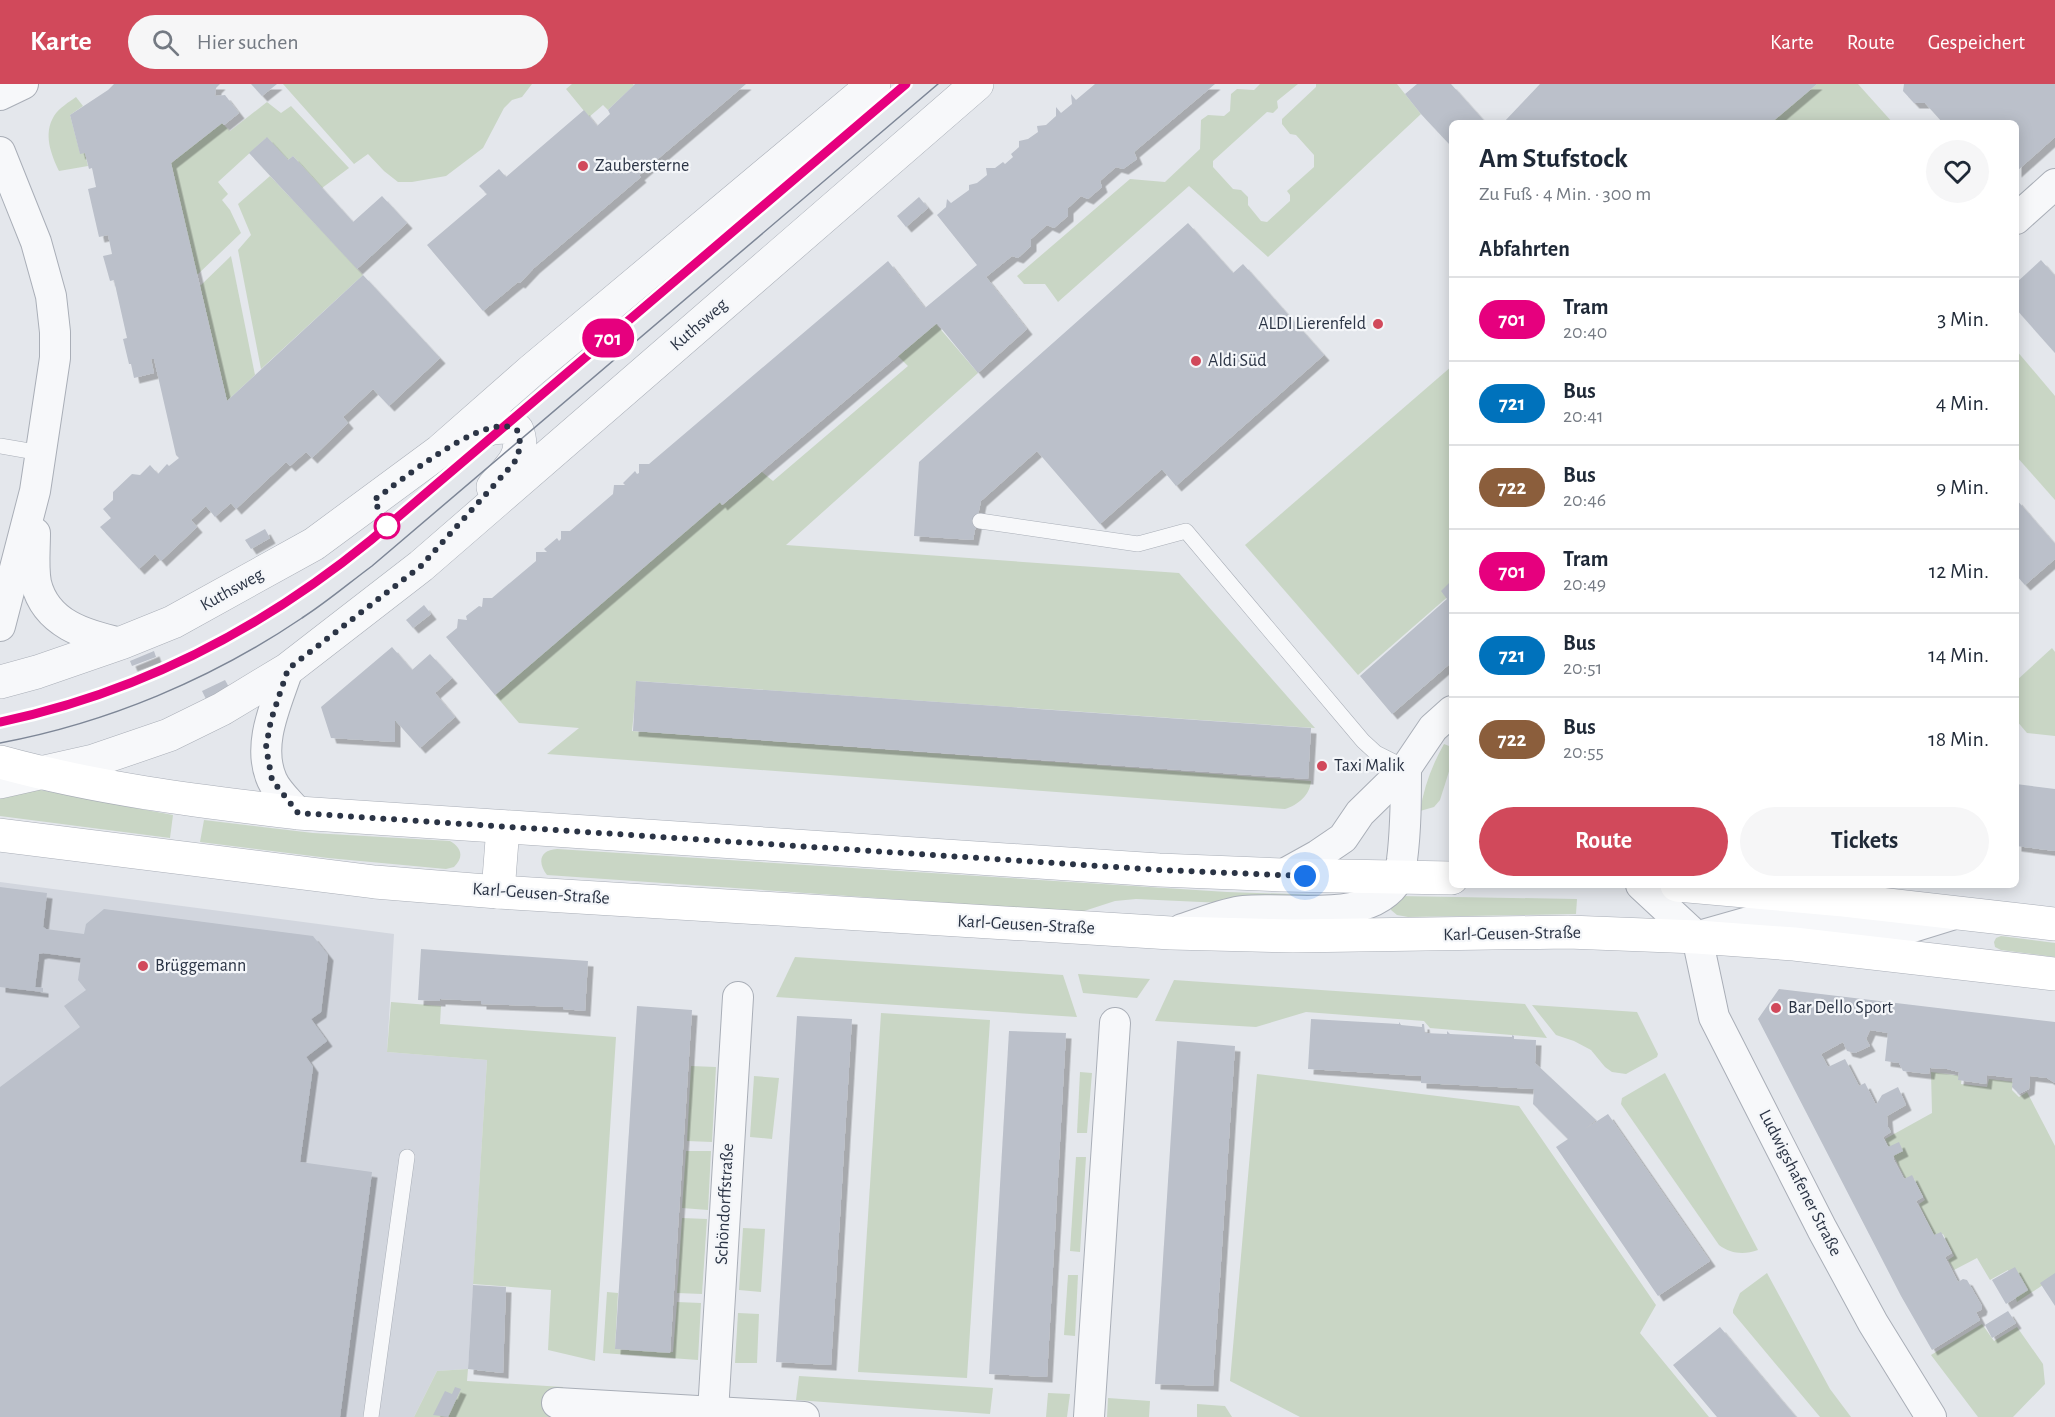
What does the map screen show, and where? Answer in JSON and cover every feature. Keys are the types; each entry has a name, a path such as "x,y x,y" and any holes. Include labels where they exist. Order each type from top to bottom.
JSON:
{"main road":[{"path":"0,762 39,773 190,801 298,813 1160,870 1449,878"},
{"path":"498,892 503,827"},
{"name":"Karl-Geusen-Straße","path":"0,835 375,882 498,892 1171,933 1304,936 1568,932 1697,937 1794,944 2055,974"},
{"path":"1713,888 2055,924"}],"street":[{"path":"0,95 23,84"},
{"name":"Kuthsweg","path":"0,682 121,643 173,622 314,544 440,451 531,371 874,84"},
{"name":"Kuthsweg","path":"39,773 93,761 169,735 222,708 288,669 421,566 977,84"},
{"path":"0,153 36,242 51,296 55,332 55,358 35,491 0,626"},
{"path":"2019,216 2055,184"},
{"name":"Kuthsweg","path":"421,566 514,463 519,452 520,440 517,430 505,425 491,428 440,451"},
{"path":"35,491 35,569 37,584 46,608 74,629 121,643"},
{"path":"288,669 271,720 266,747 272,780 298,813"},
{"path":"1282,875 1343,838 1360,813 1406,768 1433,728 1449,714"},
{"path":"1171,933 1242,911 1321,910 1360,907 1374,902 1400,877 1407,811 1406,768"},
{"path":"0,782 39,773"},
{"path":"1644,888 1697,937 1770,916 1903,930 1958,913"},
{"name":"Ludwigshafener Straße","path":"1697,937 1714,1017 1822,1229 1874,1323 1931,1417"},
{"name":"Schöndorffstraße","path":"713,1412 738,996"},
{"path":"1089,1417 1115,1023"},
{"path":"557,1403 804,1417"}],"lane":[{"path":"0,446 41,453"},
{"path":"980,521 1138,544 1186,531 1363,741 1376,753 1406,768"},
{"path":"371,1417 407,1157"}],"shaded area":[{"path":"0,882 394,934 387,1052 487,1060 468,1369 437,1371 414,1417 0,1417"}],"green space":[{"path":"283,84 532,84 522,97 512,100 504,108 483,148 446,176 398,182 368,154 354,164"},
{"path":"572,84 634,85 608,110 603,105 589,117 566,89"},
{"path":"1260,84 1298,84 1277,101 1278,108 1273,113 1267,112 1213,161 1213,167 1233,189 1241,190 1248,197 1248,205 1261,221 1267,222 1290,201 1287,191 1314,167 1314,155 1296,135 1290,134 1282,124 1282,119 1316,87 1316,84 1397,84 1421,114 1268,257 1189,186 1058,302 1045,284 1024,284 1017,276 1130,179 1165,182 1200,149 1201,120 1208,115 1224,116 1230,111 1231,94 1237,89 1254,90"},
{"path":"1817,84 1858,84 1890,120 1775,120"},
{"path":"76,97 83,106 70,115 80,153 85,153 88,166 59,171 51,151 49,130 56,113"},
{"path":"267,102 281,113 291,106 349,168 322,188 293,156 288,160 266,138 218,182 228,194 222,200 230,210 241,233 197,275 171,163 222,123 230,131"},
{"path":"270,176 363,275 261,369 238,250 251,235 238,204"},
{"path":"231,256 255,375 227,401 200,286"},
{"path":"936,324 978,373 786,545 1179,573 1315,728 637,681 632,731 1311,781 1306,795 1299,802 1285,809 547,754 579,728 519,723 495,695 720,502 723,505 762,472 773,481 908,366 898,356"},
{"path":"2019,354 2055,396 2055,500 2019,459"},
{"path":"1449,369 1449,596 1358,675 1245,545"},
{"path":"2052,648 2055,652 2055,736 2027,733 2019,724 2019,678"},
{"path":"1444,744 1449,746 1449,772 1440,800 1434,807 1420,811 1429,776"},
{"path":"35,789 173,815 170,838 0,816 0,795"},
{"path":"204,820 313,833 450,841 459,850 460,856 454,867 446,869 328,858 200,842"},
{"path":"557,849 1227,892 1323,895 1326,897 1223,903 1136,899 1115,901 1081,912 547,875 542,866 542,858 547,852"},
{"path":"1398,896 1577,899 1576,914 1408,917 1397,915 1391,910 1391,902"},
{"path":"2001,936 2055,943 2055,957 2001,950 1995,947 1994,942"},
{"path":"795,957 1063,975 1077,1017 776,997"},
{"path":"1078,974 1150,979 1137,998 1083,993"},
{"path":"1174,980 1525,1004 1547,1038 1430,1028 1424,1021 1306,1012 1256,1027 1155,1021"},
{"path":"391,1002 441,1006 440,1024 616,1037 595,1361 548,1350 551,1290 473,1284 487,1060 387,1052"},
{"path":"1532,1005 1637,1012 1658,1054 1657,1057 1626,1074 1612,1072 1591,1050 1556,1035"},
{"path":"881,1013 990,1020 967,1378 858,1372"},
{"path":"691,1066 716,1067 712,1142 687,1141"},
{"path":"1080,1072 1092,1073 1087,1133 1077,1133"},
{"path":"1931,1072 1962,1076 1961,1084 1987,1087 1989,1079 2013,1082 2012,1090 2019,1097 2027,1092 2055,1146 2055,1277 2017,1302 2008,1270 1990,1280 1977,1258 1954,1270 1948,1260 1954,1256 1943,1234 1935,1237 1919,1204 1925,1200 1914,1179 1907,1182 1885,1139 1932,1113"},
{"path":"1665,1073 1758,1250 1738,1253 1719,1245 1621,1104 1622,1098"},
{"path":"1257,1074 1519,1106 1656,1305 1640,1333 1709,1417 1300,1417 1230,1381"},
{"path":"754,1076 779,1078 772,1139 750,1137"},
{"path":"686,1151 711,1151 708,1210 682,1208"},
{"path":"1076,1157 1086,1157 1080,1252 1070,1251"},
{"path":"682,1218 707,1219 702,1294 677,1293"},
{"path":"743,1228 765,1229 761,1292 739,1290"},
{"path":"1767,1273 1830,1389 1851,1417 1820,1417 1733,1313 1740,1293"},
{"path":"1068,1275 1078,1275 1075,1336 1064,1335"},
{"path":"607,1292 618,1293 615,1349 673,1352 677,1302 701,1303 698,1360 603,1353"},
{"path":"738,1313 759,1314 757,1363 735,1363"},
{"path":"1982,1324 1994,1341 2017,1327 2043,1364 2045,1384 2013,1417 1978,1417 1931,1355"},
{"path":"468,1369 467,1381 563,1387 561,1417 414,1417 437,1371"},
{"path":"799,1376 993,1388 990,1414 796,1400"},
{"path":"1048,1393 1070,1394 1067,1417 1046,1417"},
{"path":"1108,1398 1150,1401 1149,1417 1107,1417"},
{"path":"1197,1404 1225,1406 1232,1417 1197,1417"}],"building":[{"path":"114,84 220,84 216,88 215,96 225,95 239,113 224,125 222,123 171,163 227,401 363,275 440,358 389,406 373,389 343,417 348,423 312,458 306,452 290,466 286,462 236,509 231,503 215,517 206,506 191,520 197,527 161,561 155,554 139,569 100,527 111,518 103,509 113,500 113,492 132,474 140,475 150,465 158,474 167,464 169,466 179,458 176,455 154,359 151,359 154,373 134,378 131,364 129,364 123,339 127,338 114,280 110,281 103,256 112,254 108,235 99,237 88,189 96,187 92,168 89,169 85,153 80,154 70,115"},
{"path":"251,84 277,84 262,96"},
{"path":"635,84 746,84 639,175 641,177 534,268 520,283 518,282 483,311 427,245 487,194 479,186 499,169 506,177 584,110 597,126 610,114 608,110"},
{"path":"1095,84 1215,84 1134,152 1137,159 1123,169 1116,167 1100,181 1102,187 1088,199 1081,196 1068,208 1068,216 1054,228 1047,225 1031,239 1031,246 1018,258 1012,256 986,277 1027,329 978,373 937,323 722,505 720,502 495,695 446,637 457,628 458,619 467,620 466,616 479,606 482,607 483,598 492,598 536,561 536,552 547,552 544,549 557,538 559,541 561,539 561,531 570,531 613,494 614,485 625,485 623,483 635,471 639,473 639,464 649,464 888,261 925,308 977,265 937,215 946,207 947,199 951,203 969,190 969,185 977,183 987,175 986,168 995,168 1003,162 1005,164 1013,157 1011,154 1019,147 1019,141 1028,139 1038,132 1037,126 1046,125 1056,116 1056,107 1061,113 1072,104 1071,94 1076,100"},
{"path":"1417,84 1451,84 1483,120 1449,120 1449,144 1405,94"},
{"path":"1540,84 1817,84 1775,120 1506,120"},
{"path":"1904,84 2055,84 2055,137 2019,169 2019,120 1940,120 1925,103 1914,103 1903,91"},
{"path":"267,137 288,160 293,156 353,222 382,196 407,223 357,269 249,153"},
{"path":"919,197 928,208 906,227 897,216"},
{"path":"1188,223 1233,273 1243,264 1324,355 1176,486 1162,469 1100,524 1037,451 981,501 973,540 914,536 919,462"},
{"path":"2041,260 2055,276 2055,353 2019,312 2019,280"},
{"path":"2019,502 2055,544 2055,559 2025,585 2019,578"},
{"path":"265,529 270,538 251,549 245,540"},
{"path":"1449,583 1449,665 1392,714 1360,676 1447,599 1441,591"},
{"path":"424,605 431,614 413,628 406,620"},
{"path":"392,647 412,670 430,654 452,678 435,693 455,717 420,748 395,720 395,742 331,738 321,707"},
{"path":"154,651 156,657 132,666 130,661"},
{"path":"225,680 230,689 207,701 202,691"},
{"path":"636,681 1311,728 1308,779 633,731"},
{"path":"2019,784 2055,789 2055,851 2019,846"},
{"path":"0,887 47,893 43,927 46,929 84,934 86,924 104,909 313,936 328,955 321,1012 311,1019 327,1041 306,1057 313,1067 300,1162 372,1172 340,1417 0,1417 0,1087 80,1027 64,1006 86,990 78,980 81,958 43,953 39,954 35,987 43,988 43,992 0,987"},
{"path":"421,949 588,961 585,1011 563,1009 563,1007 481,1004 481,1001 418,1000"},
{"path":"1779,989 2055,1022 2055,1083 2047,1078 2030,1076 2029,1089 2019,1094 2012,1087 2013,1078 1987,1075 1986,1084 1958,1080 1959,1072 1947,1069 1930,1068 1929,1074 1903,1071 1899,1063 1885,1061 1888,1033 1870,1030 1866,1039 1870,1046 1855,1053 1847,1051 1843,1042 1821,1054 1828,1067 1845,1059 1859,1086 1865,1083 1876,1105 1882,1095 1898,1087 1906,1105 1887,1116 1891,1132 1883,1137 1888,1147 1899,1142 1903,1151 1893,1156 1894,1160 1904,1179 1912,1175 1923,1197 1916,1201 1934,1235 1941,1232 1952,1253 1945,1257 1958,1282 1963,1279 1967,1280 1982,1306 1981,1310 1976,1312 1980,1320 1932,1350 1901,1296 1758,1019"},
{"path":"637,1006 692,1010 670,1353 615,1349"},
{"path":"797,1016 852,1019 831,1365 776,1362"},
{"path":"1311,1019 1399,1024 1399,1022 1401,1025 1422,1027 1424,1024 1425,1033 1447,1034 1447,1031 1450,1034 1512,1037 1512,1035 1514,1039 1536,1040 1535,1063 1596,1120 1585,1129 1608,1114 1710,1261 1658,1296 1556,1147 1568,1139 1533,1104 1534,1089 1421,1083 1421,1076 1308,1069"},
{"path":"1009,1031 1066,1033 1047,1377 989,1374"},
{"path":"1177,1041 1235,1046 1213,1386 1155,1384"},
{"path":"2015,1267 2028,1290 2006,1304 1992,1280"},
{"path":"2055,1273 2055,1306 2040,1283"},
{"path":"473,1285 506,1287 503,1373 468,1369"},
{"path":"2008,1311 2016,1323 1992,1338 1985,1325"},
{"path":"1720,1327 1796,1417 1717,1417 1673,1365"},
{"path":"455,1387 461,1389 448,1417 433,1415 445,1391 452,1394"}],"tram line":[{"path":"0,722 51,710 101,694 196,654 286,602 329,572 371,540 906,84"},
{"name":"701","path":"0,722 80,702 167,669 211,648 307,590 371,540 906,84"},
{"path":"0,743 80,724 157,696 232,660 311,612 372,566 938,84"}],"place":[{"name":"Zaubersterne","path":"583,166"},
{"name":"ALDI Lierenfeld","path":"1378,324"},
{"name":"Aldi Süd","path":"1196,361"},
{"name":"Taxi Malik","path":"1322,766"},
{"name":"Brüggemann","path":"143,966"},
{"name":"Bar Dello Sport","path":"1776,1008"}],"route":[{"path":"387,526 374,500 440,451 491,428 505,425 517,430 520,440 519,452 514,463 421,566 288,669 271,720 266,747 272,780 298,813 1160,870 1305,876"}]}
